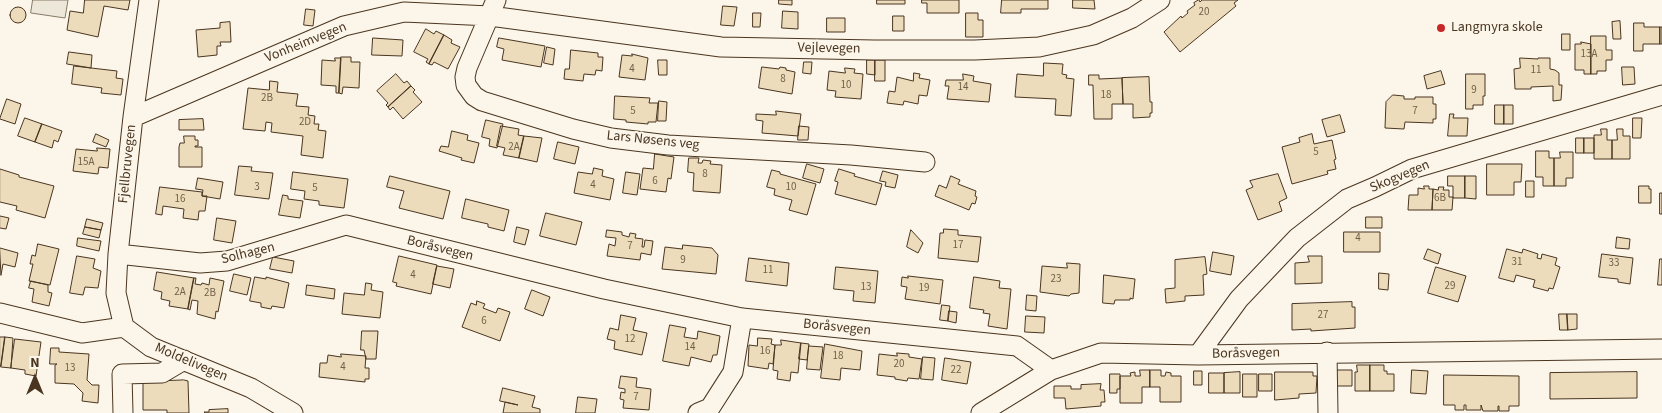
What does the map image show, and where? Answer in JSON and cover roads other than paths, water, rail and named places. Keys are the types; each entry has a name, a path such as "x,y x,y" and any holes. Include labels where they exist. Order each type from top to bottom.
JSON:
{"street":[{"name":"Fjellbruvegen","path":"124,327 116,293 118,254 133,117 149,0"},
{"name":"Vejlevegen","path":"493,8 721,47 975,50 1039,47 1093,35 1132,18 1160,0"},
{"name":"Vonheimvegen","path":"133,117 344,26 404,12 493,8"},
{"name":"Lars Nøsens veg","path":"493,8 467,68 465,77 466,85 474,96 494,106 573,130 640,142 851,155 925,162"},
{"name":"Skogvegen","path":"1198,355 1238,298 1297,238 1347,199 1375,188 1412,168 1662,95"},
{"name":"Boråsvegen","path":"346,225 604,289 742,318 1017,346 1051,370 1101,353 1198,355 1662,348"},
{"name":"Solhagen","path":"118,254 200,263 227,261 346,225"},
{"path":"0,314 82,333 124,327"},
{"path":"698,413 710,408 734,372 742,318"},
{"name":"Moldelivegen","path":"124,327 151,346 250,388 293,413"},
{"path":"1327,352 1328,413"},
{"path":"123,413 122,374 162,373 184,360"},
{"path":"981,413 1051,370"}],"place":[{"name":"Langmyra skole","path":"1441,28"}]}
